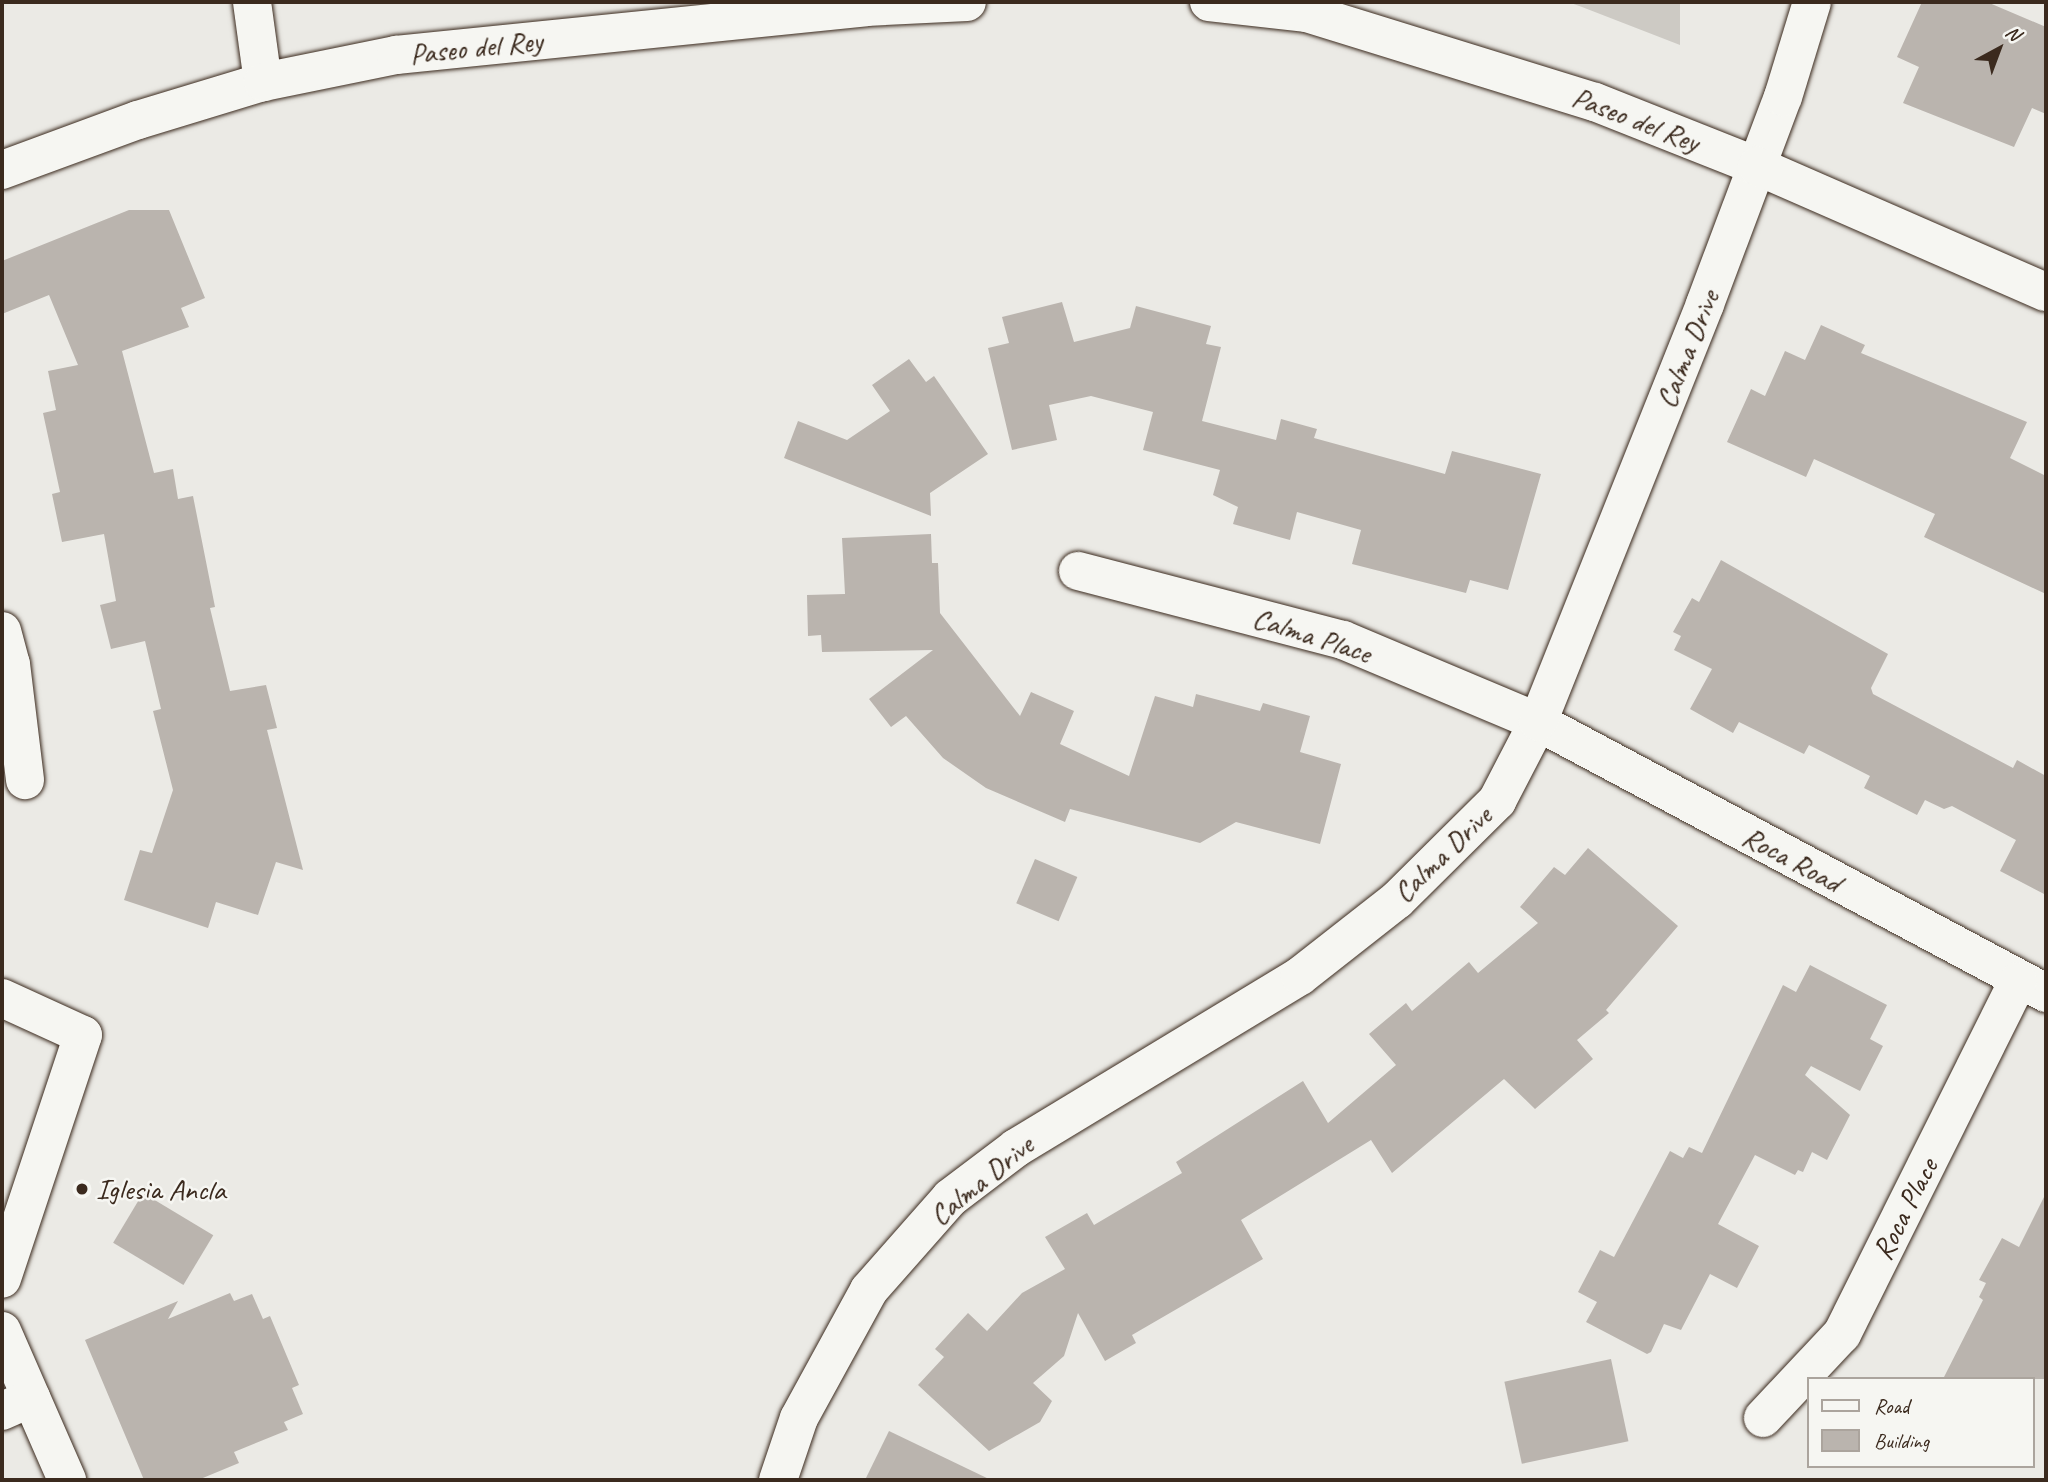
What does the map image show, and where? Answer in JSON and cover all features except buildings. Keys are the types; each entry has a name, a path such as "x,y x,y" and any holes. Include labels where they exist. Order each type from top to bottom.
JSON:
{"street":[{"path":"251,2 263,82"},
{"name":"Paseo del Rey","path":"2,170 138,120 263,82 396,55 866,7 967,2"},
{"name":"Paseo del Rey","path":"1209,2 1307,13 1595,102 1757,166 2046,292"},
{"name":"Calma Drive","path":"778,1480 799,1418 869,1290 950,1198 1016,1148 1300,976 1396,900 1497,801 1538,722 1757,166 1812,2"},
{"name":"Calma Place","path":"1078,571 1343,640 1538,722"},
{"path":"2,631 11,664 25,780"},
{"name":"Roca Road","path":"1538,722 2032,987"},
{"name":"Roca Place","path":"1763,1418 1842,1334 2032,987"},
{"path":"2,998 83,1035 2,1279"},
{"path":"2,1331 16,1404 67,1480"}],"shaded area":[{"path":"1568,2 1680,2 1680,45 1582,7"}],"place":[{"name":"Iglesia Ancla","path":"82,1189"}]}
